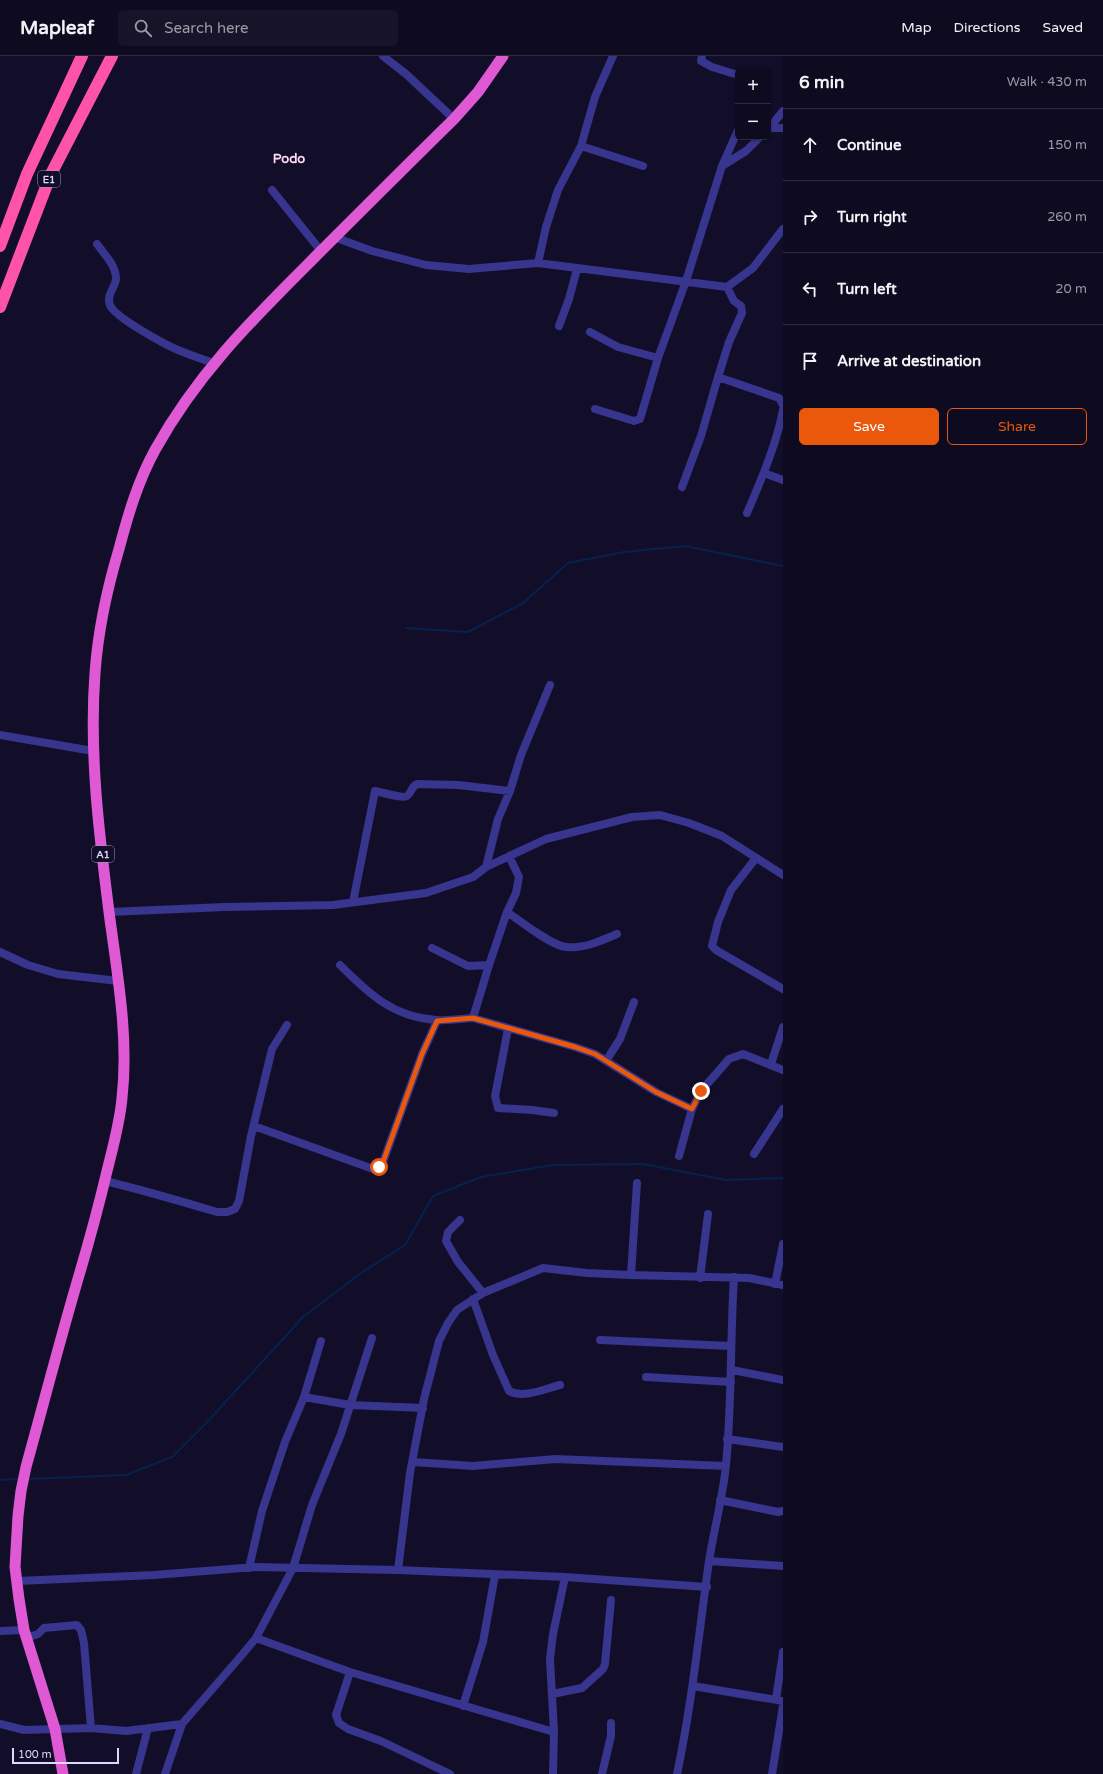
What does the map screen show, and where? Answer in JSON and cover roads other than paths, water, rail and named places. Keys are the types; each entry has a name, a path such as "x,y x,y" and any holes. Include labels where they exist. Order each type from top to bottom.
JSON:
{"highway":[{"name":"E1","path":"0,246 27,174 82,56"},
{"name":"E1","path":"0,307 51,174 112,56"},
{"name":"A1","path":"63,1774 55,1729 25,1634 15,1567 20,1491 105,1181 122,1097 124,1048 93,751 94,684 98,642 110,579 124,529 140,483 153,453 176,414 213,363 277,294 454,118 478,92 503,56"}],"street":[{"path":"383,56 406,74 454,118"},
{"path":"538,263 546,226 558,190 581,146 594,97 613,56"},
{"path":"702,56 701,61 712,67 735,74"},
{"path":"771,126 783,111"},
{"path":"771,129 783,128"},
{"path":"595,409 634,421 640,419 658,358 686,281 722,166 735,137"},
{"path":"722,166 746,151 757,140"},
{"path":"581,146 643,166"},
{"path":"272,190 321,251"},
{"path":"334,237 372,252 426,266 469,269 538,263 727,287 753,268 783,229"},
{"path":"97,244 113,266 116,280 108,298 110,306 116,313 134,326 178,350 213,363"},
{"path":"559,326 569,299 577,269"},
{"path":"682,487 701,436 729,342 742,313 741,306 734,301 727,287"},
{"path":"590,332 618,347 658,358"},
{"path":"718,377 737,385 779,398 783,405"},
{"path":"746,513 764,473 783,410"},
{"path":"764,473 783,480"},
{"path":"486,867 498,819 510,791 521,755 550,685"},
{"path":"0,735 93,751"},
{"path":"353,902 375,791 403,797 409,794 412,787 418,784 458,785 510,791"},
{"path":"109,912 225,907 333,905 426,893 473,877 486,867 546,839 632,817 660,815 689,823 722,836 783,875"},
{"path":"473,1018 507,912 516,893 519,877 509,856"},
{"path":"756,858 731,890 718,922 712,946 716,950 783,989"},
{"path":"507,912 556,944 565,947 578,947 598,942 616,934"},
{"path":"432,948 468,966 489,965"},
{"path":"0,952 28,965 58,974 118,981"},
{"path":"340,965 374,997 406,1016 437,1021 473,1018 575,1047 595,1054 656,1092 692,1109"},
{"path":"606,1061 620,1039 634,1002"},
{"path":"254,1126 373,1169 379,1167 383,1162 422,1054 437,1021"},
{"path":"105,1181 131,1189 156,1193 217,1212 227,1212 235,1209 239,1201 254,1126 272,1049 287,1025"},
{"path":"771,1064 783,1027"},
{"path":"508,1029 495,1096 496,1105 498,1108 504,1110 532,1110 554,1113"},
{"path":"679,1156 692,1109 701,1091 729,1059 743,1054 783,1070"},
{"path":"754,1154 783,1109"},
{"path":"631,1275 637,1184"},
{"path":"700,1278 708,1214"},
{"path":"460,1220 448,1232 446,1241 458,1262 483,1293"},
{"path":"398,1570 410,1473 422,1408 442,1335 457,1310 483,1293 543,1268 587,1273 700,1278 749,1278 779,1285 783,1244"},
{"path":"677,1774 688,1723 709,1561 726,1466 732,1370 730,1346 734,1277"},
{"path":"473,1299 493,1355 509,1391 514,1394 522,1395 560,1385"},
{"path":"165,1774 182,1724 256,1638 293,1568 312,1505 341,1434 372,1338"},
{"path":"600,1340 730,1346"},
{"path":"249,1568 266,1497 284,1442 304,1397 321,1341"},
{"path":"732,1370 783,1380"},
{"path":"646,1377 731,1382"},
{"path":"304,1397 350,1405 422,1408"},
{"path":"727,1439 783,1447"},
{"path":"413,1462 473,1466 555,1459 726,1466"},
{"path":"720,1500 757,1509 778,1512 783,1511"},
{"path":"709,1561 783,1566"},
{"path":"18,1581 154,1575 249,1568 293,1568 398,1570 565,1577 706,1587"},
{"path":"463,1706 483,1642 495,1575"},
{"path":"553,1774 554,1732 550,1653 565,1577"},
{"path":"552,1694 582,1688 603,1669 605,1664 610,1600"},
{"path":"0,1630 25,1634 38,1634 44,1628 77,1625 81,1630 84,1643 91,1728"},
{"path":"256,1638 350,1672 554,1732"},
{"path":"693,1686 779,1700 783,1652"},
{"path":"350,1672 336,1715 339,1723 348,1729 381,1741 450,1774"},
{"path":"772,1774 783,1706"},
{"path":"602,1774 611,1736 611,1723"},
{"path":"0,1724 24,1730 91,1728 126,1732 182,1724"},
{"path":"136,1774 148,1728"}],"waterway":[{"path":"406,628 468,632 523,603 568,563 624,552 685,546 783,566"},
{"path":"27,1479 126,1475 172,1457 209,1420 303,1317 361,1273 405,1245 433,1196 481,1177 553,1165 643,1164 726,1180 783,1178"},
{"path":"0,1480 19,1479"}],"district":[{"name":"Podo","path":"289,158"}]}
